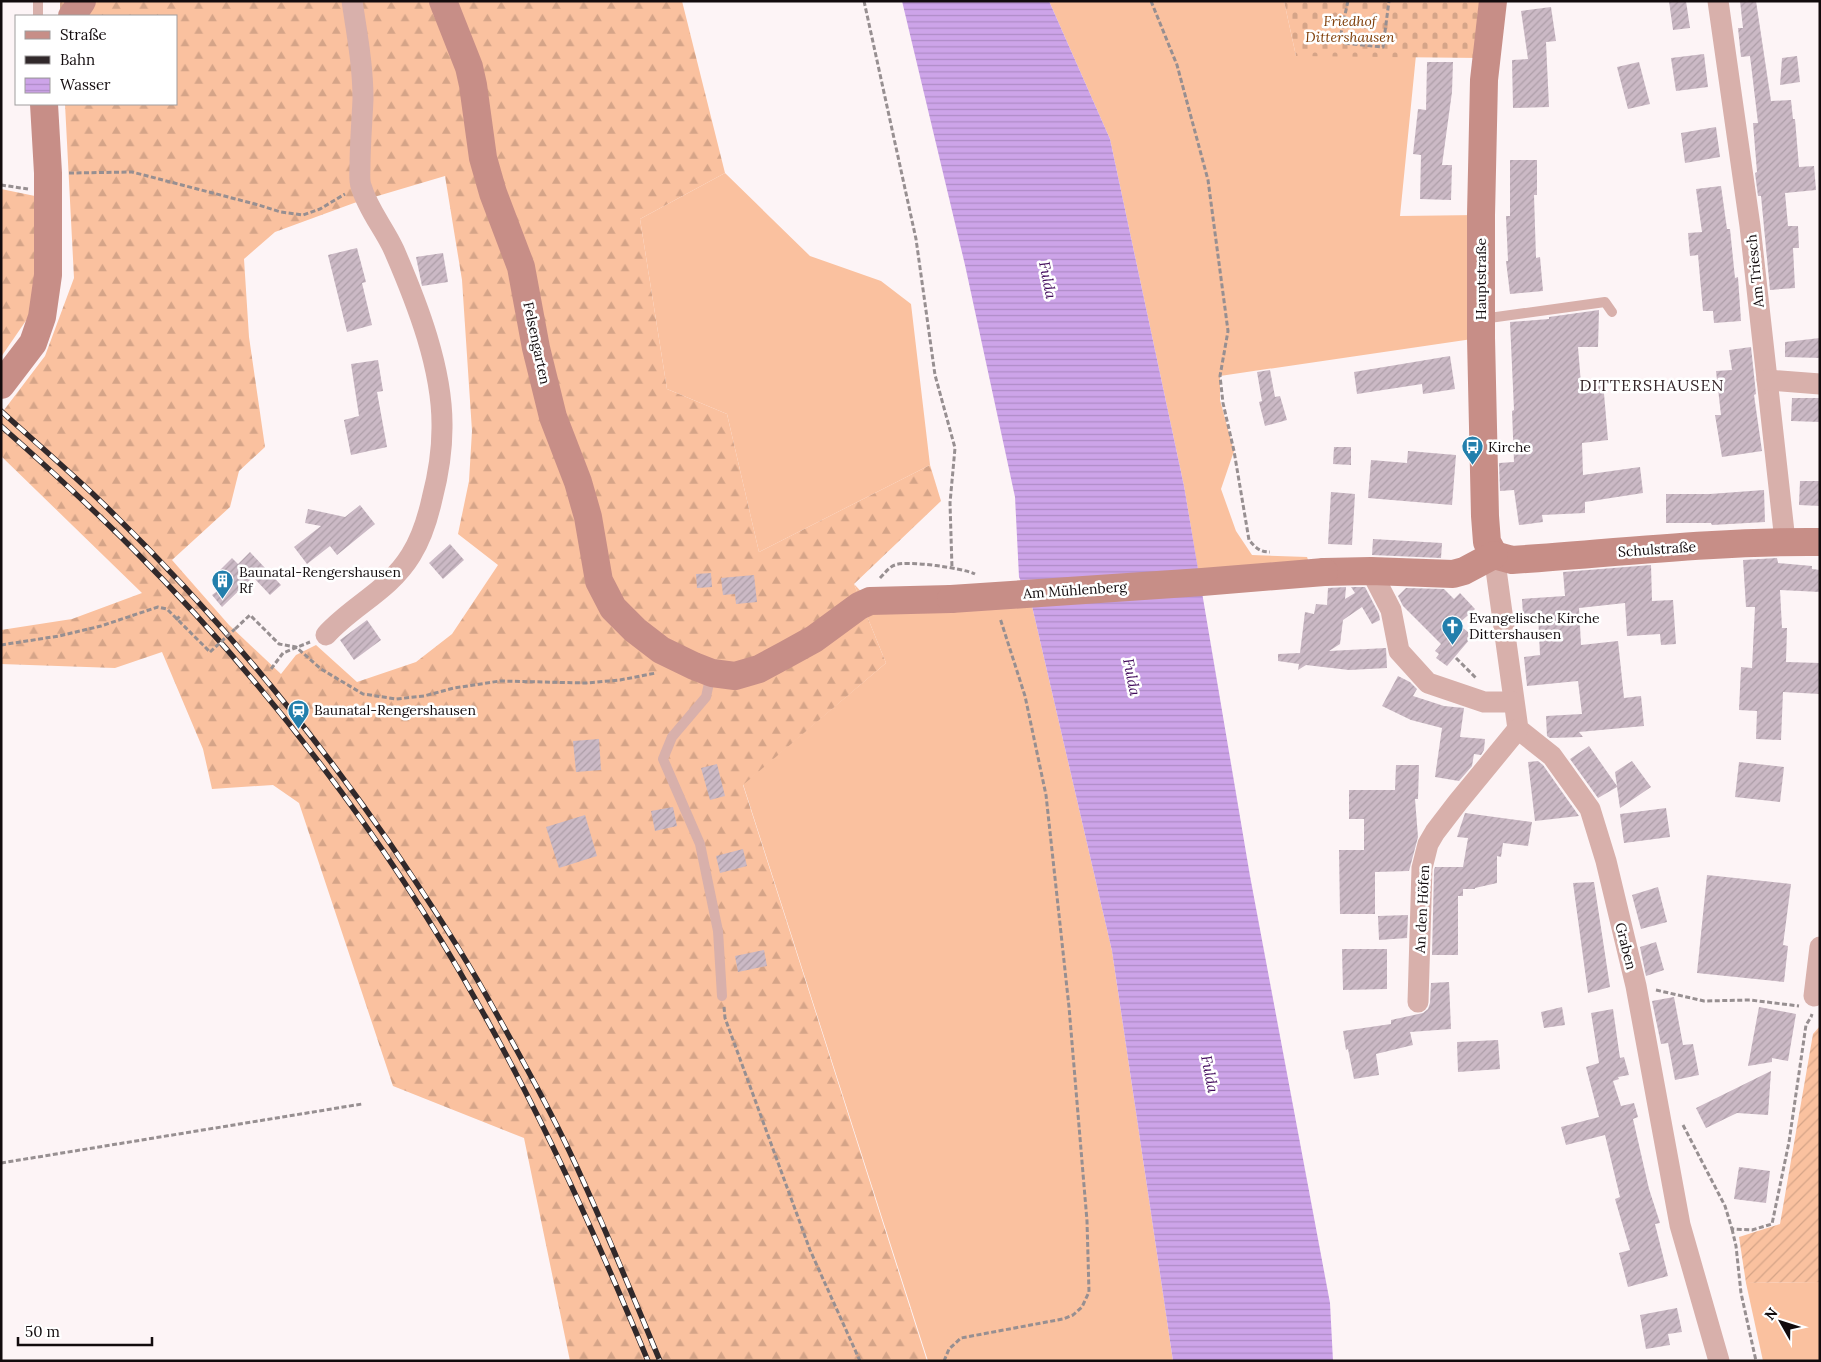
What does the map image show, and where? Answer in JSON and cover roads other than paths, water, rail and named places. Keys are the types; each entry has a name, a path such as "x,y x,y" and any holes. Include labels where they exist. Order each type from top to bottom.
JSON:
{"street":[{"path":"73,15 82,1"},
{"path":"326,635 338,622 394,579 412,554 429,513 436,484 442,427 438,381 421,318 393,248 375,218 361,185 360,139 363,100 361,66 352,1"},
{"name":"Felsengarten","path":"443,1 469,67 483,158 493,193 521,267 536,348 553,417 578,482 588,516 599,581 613,608 661,650 666,664"},
{"name":"Hauptstraße","path":"1493,1 1484,80 1481,319 1485,516 1487,542 1494,556"},
{"name":"Am Triesch","path":"1718,1 1750,226 1785,542"},
{"path":"2,384 33,343 42,317 48,275 48,173 44,105"},
{"path":"1767,380 1820,384"},
{"name":"Schulstraße","path":"1494,556 1512,560 1655,548 1820,542"},
{"path":"1494,556 1518,729"},
{"name":"Am Mühlenberg","path":"666,664 735,676 759,669 814,639 859,606 870,601 951,599 1324,572 1371,571 1452,574 1470,569 1494,556"},
{"path":"1371,571 1391,610 1399,651 1428,684 1484,702 1514,702"},
{"name":"Graben","path":"1518,729 1552,756 1590,809 1606,861 1636,986 1680,1225 1719,1361"},
{"name":"An den Höfen","path":"1418,1002 1422,868 1428,844 1458,802 1518,729"},
{"path":"1809,1001 1820,947"}],"lane":[{"path":"38,1 38,15"},
{"path":"1481,319 1605,302 1612,312"},
{"path":"712,672 706,697 672,737 662,759 700,844 718,931 722,996"}],"water":[{"name":"Fulda","path":"902,1 1049,1 1110,139 1184,486 1250,876 1330,1303 1333,1361 1173,1361 1112,951 1032,606 1019,577 1015,497 965,265"}],"railway":[{"path":"1,411 93,494 134,534 212,617 322,750 389,842 475,976 545,1103 614,1250 660,1361"},
{"path":"1,426 100,517 181,599 275,707 320,763 363,822 441,941 501,1046 547,1134 609,1269 648,1361"}],"place":[{"name":"Kirche","path":"1472,466"},
{"name":"Baunatal-Rengershausen Rf","path":"223,599"},
{"name":"Evangelische Kirche Dittershausen","path":"1453,645"},
{"name":"Baunatal-Rengershausen","path":"298,729"}],"district":[{"name":"DITTERSHAUSEN","path":"1652,385"}],"park label":[{"name":"Friedhof Dittershausen","path":"1350,30"}]}
